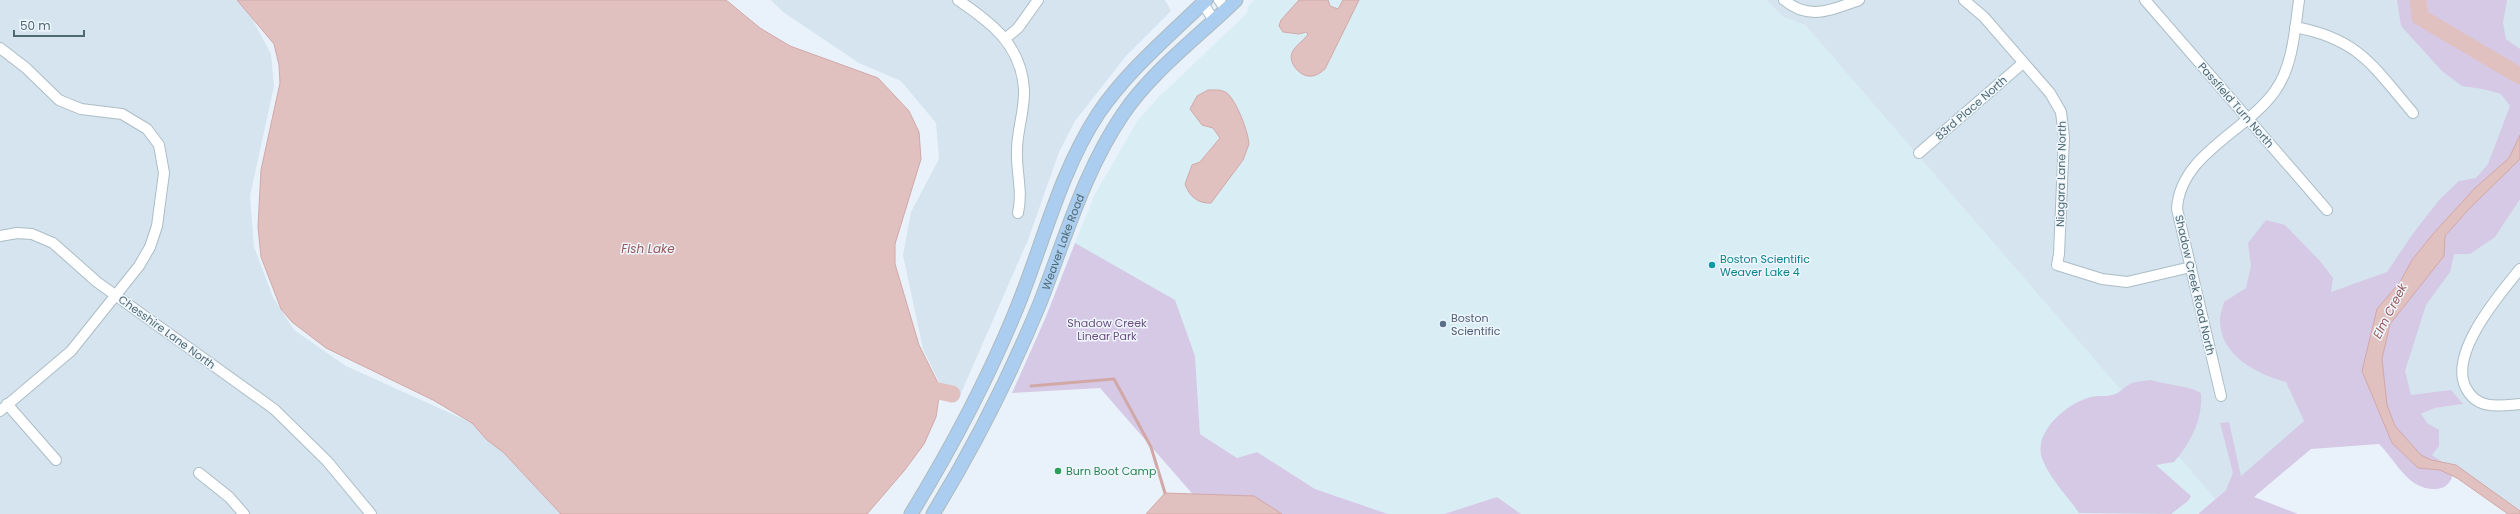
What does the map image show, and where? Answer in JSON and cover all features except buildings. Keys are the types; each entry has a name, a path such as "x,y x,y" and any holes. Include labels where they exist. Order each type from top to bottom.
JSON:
{"main road":[{"name":"Weaver Lake Road","path":"933,514 977,437 1006,378 1036,311 1086,182 1108,137 1141,91 1214,22 1222,5 1236,0"},
{"name":"Weaver Lake Road","path":"911,514 981,390 1014,315 1064,182 1091,126 1109,99 1133,71 1203,1"}],"street":[{"path":"958,0 993,25 1006,38 1018,65 1024,89 1017,151 1022,194 1018,213"},
{"path":"1006,38 1018,28 1038,0"},
{"path":"1784,0 1804,12 1815,14 1859,0"},
{"name":"Niagara Lane North","path":"1964,0 1984,17 2056,103 2063,124 2060,244 2057,265 2102,279 2127,282 2190,267"},
{"name":"Passfield Turn North","path":"2145,0 2327,210"},
{"name":"Shadow Creek Road North","path":"2221,396 2177,209 2182,184 2198,162 2248,119 2276,90 2284,72 2295,27 2299,0"},
{"path":"1203,1 1214,22"},
{"path":"2295,27 2325,34 2344,42 2372,65 2413,113"},
{"name":"Chesshire Lane North","path":"0,48 26,68 59,100 81,109 122,114 134,119 146,129 159,145 164,174 158,226 150,247 139,266 116,296 274,409 322,456 371,514"},
{"name":"83rd Place North","path":"1920,153 2023,63"},
{"path":"0,236 26,234 46,239 116,296 83,338 60,362 3,408 56,460"},
{"path":"2520,269 2475,332 2464,355 2463,383 2470,395 2486,405 2520,404"},
{"path":"199,473 229,497 244,514"}],"shaded area":[{"path":"0,0 236,0 247,9 271,54 274,86 250,196 254,247 273,297 294,330 346,366 472,423 487,440 503,452 561,514 0,514"},
{"path":"771,0 1165,0 1171,11 1126,56 1075,121 1059,152 1028,240 958,400 940,384 923,349 903,255 911,212 939,159 936,123 901,81 859,63 783,12"},
{"path":"1254,0 1766,0 1783,17 1805,25 2215,499 2198,514 1521,514 1497,497 1444,514 1388,514 1315,489 1257,452 1237,458 1200,434 1195,356 1075,243 1095,194 1138,120 1159,97 1247,13 1248,6"},
{"path":"1766,0 2520,0 2520,514 2460,473 2426,464 2395,426 2435,408 2463,404 2388,398 2362,371 2215,499 1805,25 1783,17"}],"green space":[{"path":"2397,0 2507,0 2503,23 2506,39 2520,49 2520,199 2495,237 2470,254 2454,254 2450,272 2426,305 2405,371 2411,395 2451,390 2463,404 2435,408 2421,414 2427,423 2439,430 2439,446 2432,455 2448,466 2452,478 2449,483 2438,489 2426,488 2417,485 2403,473 2379,444 2311,449 2254,497 2298,514 2198,514 2226,490 2233,473 2220,423 2229,422 2241,476 2304,421 2286,382 2263,374 2242,362 2226,344 2222,333 2220,318 2224,302 2246,288 2251,266 2248,243 2266,220 2285,225 2320,261 2333,278 2331,292 2387,272 2412,235 2439,200 2459,181 2476,178 2488,164 2510,106 2501,94 2483,89 2462,86 2442,71 2401,26"},
{"name":"Shadow Creek Linear Park","path":"1075,243 1175,300 1195,356 1200,434 1237,458 1257,452 1315,489 1388,514 1210,514 1100,388 1012,393 1045,319"},
{"path":"2151,380 2189,388 2201,393 2198,421 2186,447 2174,462 2156,465 2191,496 2188,501 2171,514 2079,513 2056,483 2044,463 2041,452 2042,442 2046,431 2061,413 2081,400 2094,396 2107,396 2115,394 2132,383"},
{"path":"1497,497 1521,514 1444,514"}],"water":[{"name":"Fish Lake","path":"237,0 726,0 760,28 790,46 878,78 909,111 919,132 921,159 895,244 895,264 919,345 938,383 939,397 936,417 924,444 904,471 867,514 561,514 503,452 487,440 472,423 433,400 326,348 292,322 281,309 261,257 258,227 261,170 280,83 279,65 274,44"},
{"path":"1299,0 1328,0 1330,6 1338,9 1343,0 1359,0 1325,69 1313,76 1305,75 1298,71 1293,64 1291,57 1293,50 1308,34 1306,32 1299,34 1283,32 1279,26 1281,20"},
{"path":"1208,90 1222,91 1231,97 1247,132 1249,144 1243,160 1211,203 1198,201 1192,196 1185,184 1192,165 1200,162 1220,138 1213,128 1202,125 1190,109 1197,96"},
{"path":"2520,135 2520,159 2468,210 2445,236 2444,256 2390,324 2382,359 2387,405 2395,426 2421,455 2431,460 2456,465 2520,511 2520,514 2508,514 2457,478 2440,470 2418,468 2392,443 2362,371 2377,309 2400,282 2412,260 2432,235 2475,188 2509,158"},
{"path":"1165,493 1254,496 1282,514 1146,514"}],"waterway":[{"name":"Elm Creek","path":"2418,0 2420,17 2520,76"},
{"path":"1031,386 1114,379 1151,447 1165,493"},
{"path":"916,386 952,394"}],"place":[{"name":"Boston Scientific Weaver Lake 4","path":"1712,265"},
{"name":"Boston Scientific","path":"1443,324"},
{"name":"Burn Boot Camp","path":"1058,471"}]}
